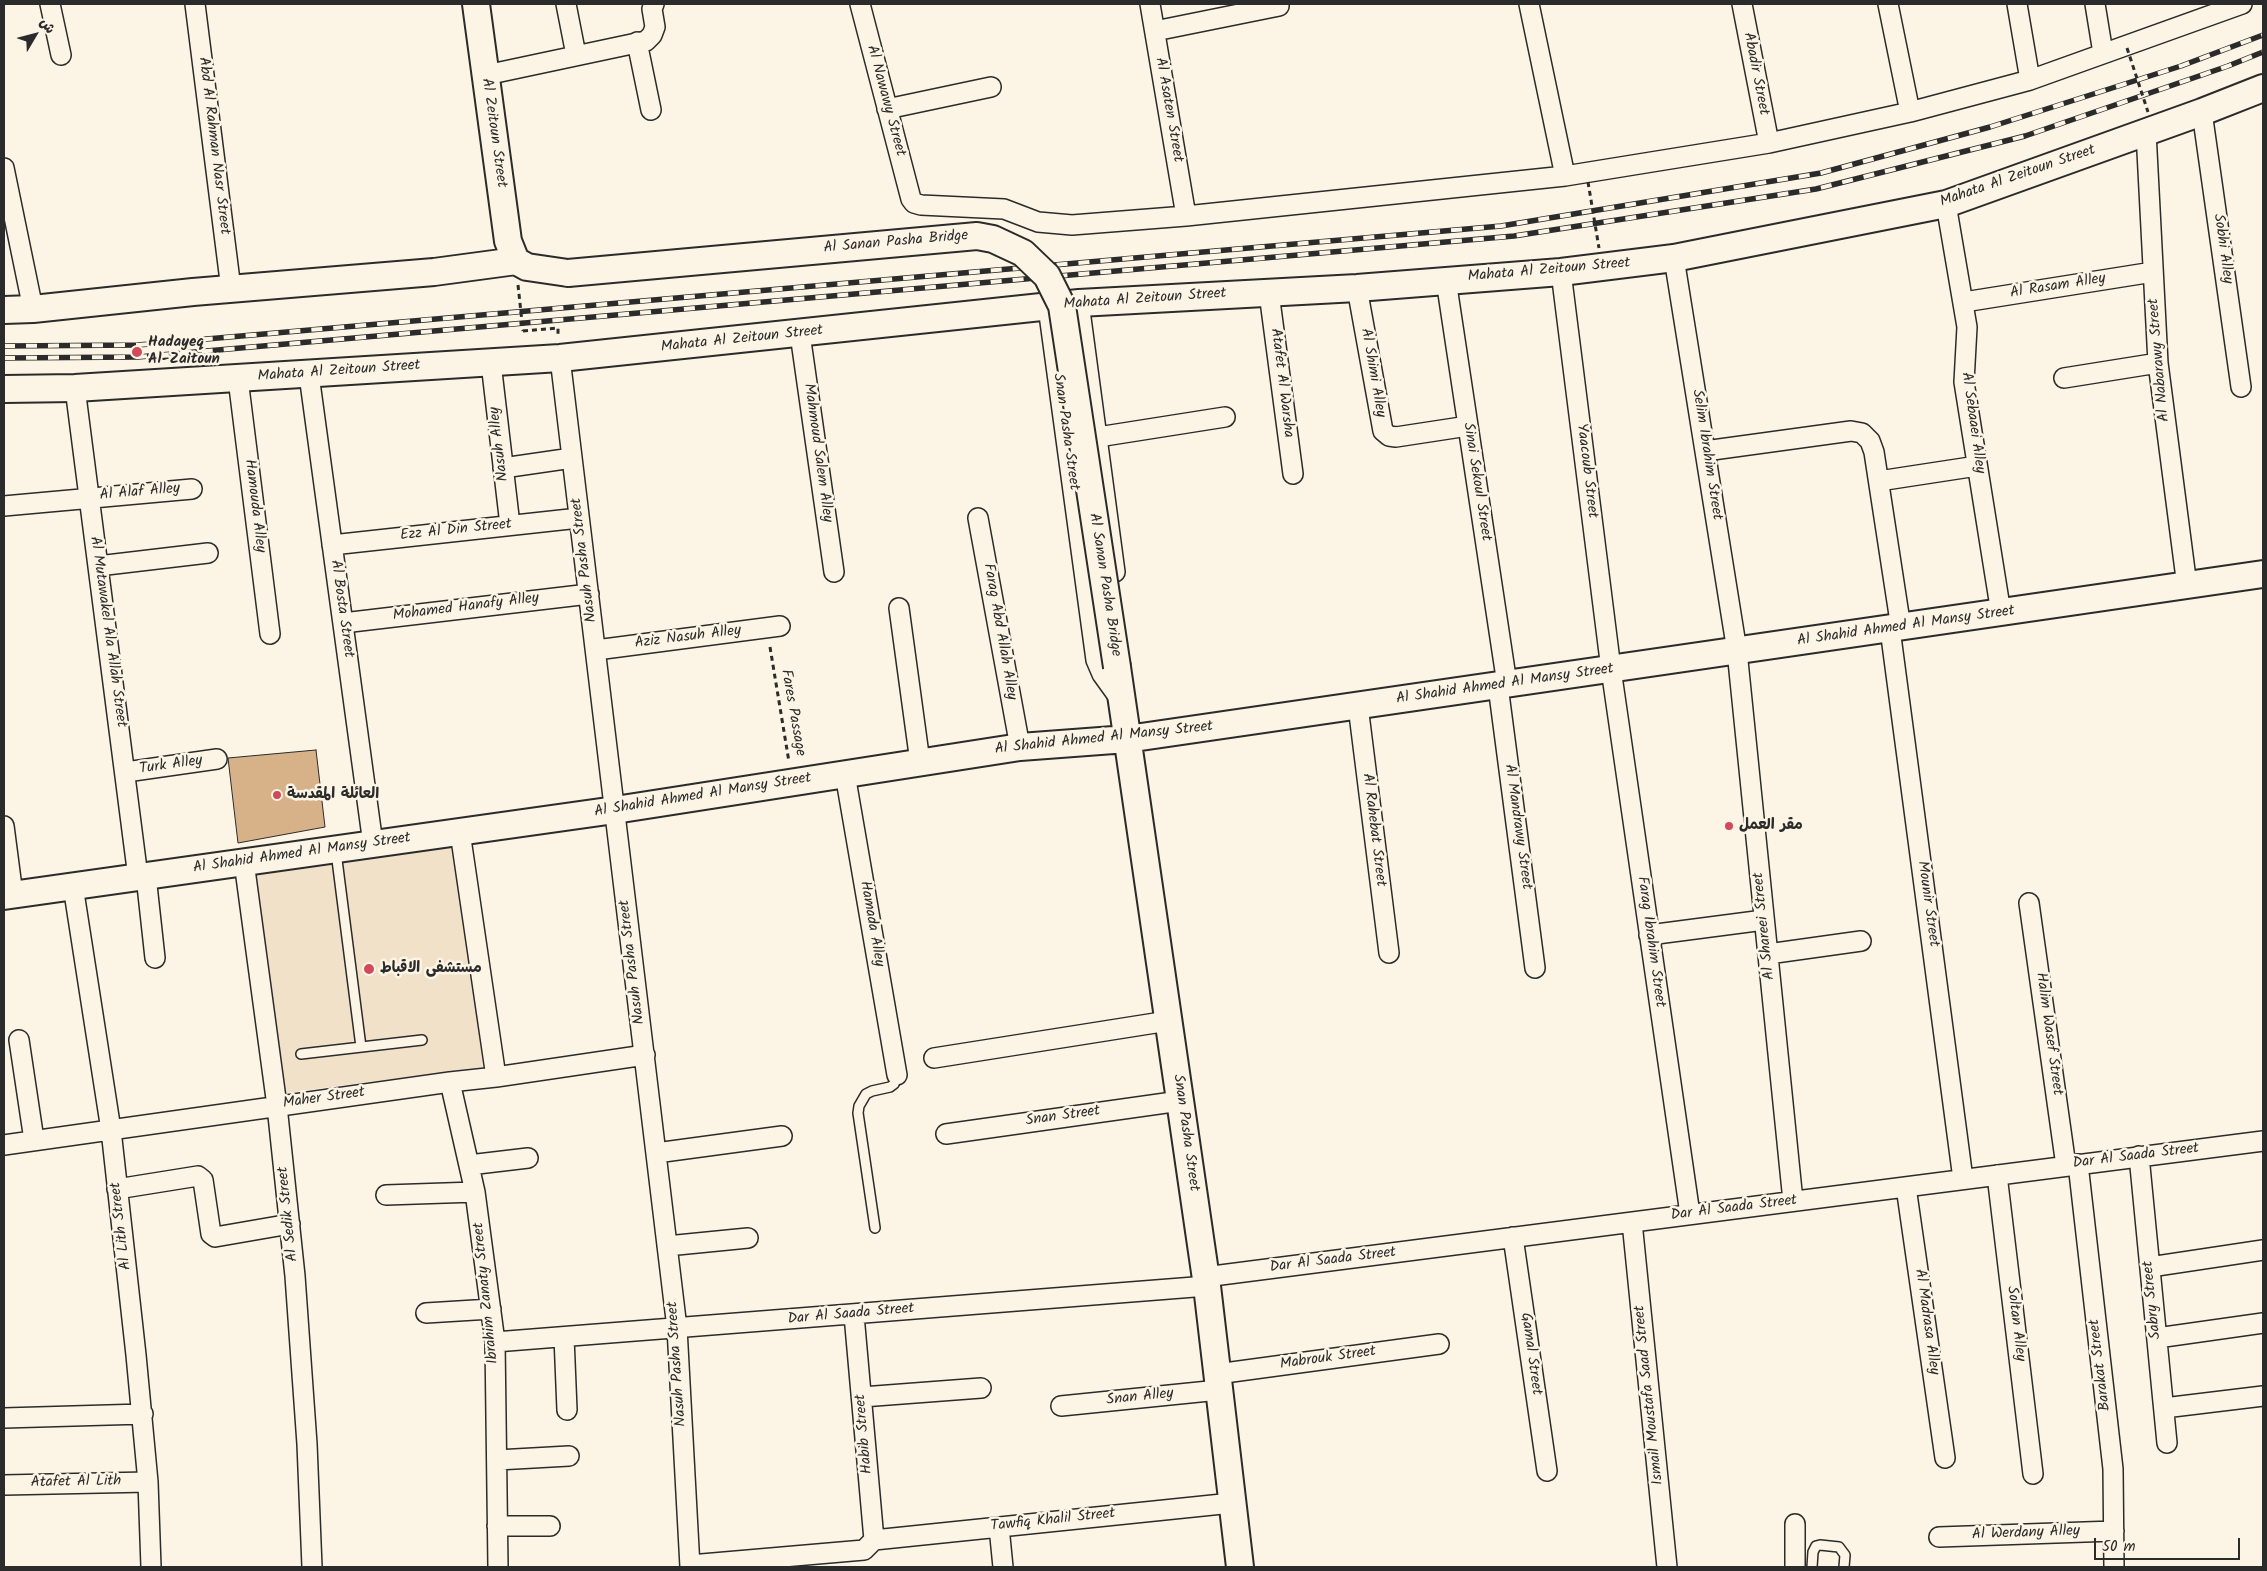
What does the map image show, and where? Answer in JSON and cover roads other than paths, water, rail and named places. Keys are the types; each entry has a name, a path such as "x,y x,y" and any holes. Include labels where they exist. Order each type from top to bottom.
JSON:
{"street":[{"path":"50,4 61,55"},
{"name":"Abd Al Rahman Nasr Street","path":"195,4 231,289"},
{"name":"Al Zeitoun Street","path":"476,4 508,241 517,273"},
{"path":"566,4 576,55"},
{"path":"486,75 646,41 652,35 655,27 652,9 654,4"},
{"name":"Al Nawawy Street","path":"860,4 911,199 921,205 1004,209 1038,222 1072,225 1186,216"},
{"name":"Al Asaten Street","path":"1150,4 1186,216"},
{"path":"1529,4 1565,176"},
{"path":"1888,4 1910,112"},
{"path":"2017,4 2030,80"},
{"path":"2095,4 2103,53"},
{"path":"1186,216 1565,176 1769,143 1910,112 2030,80 2214,9 2242,4"},
{"name":"Abadir Street","path":"1747,5 1769,143"},
{"path":"1155,31 1278,6"},
{"path":"638,42 651,110"},
{"path":"887,109 990,87"},
{"name":"Mahata Al Zeitoun Street","path":"4,389 75,388 238,379 560,358 1079,303 1357,288 1562,272 1674,258 1946,204 2147,122 2202,112 2263,88"},
{"name":"Sobhi Alley","path":"2202,112 2241,387"},
{"name":"Al Nabarawy Street","path":"2147,122 2158,363 2187,586"},
{"path":"4,168 33,309"},
{"name":"Al Sebaaei Alley","path":"1946,204 1967,326 1964,382 2001,613"},
{"name":"Al Sanan Pasha Bridge","path":"517,273 527,267 568,273 977,236 993,239 1023,253 1047,276 1062,306 1117,667"},
{"name":"Selim Ibrahim Street","path":"1674,258 1737,651"},
{"path":"4,310 33,309 231,289 434,272 517,273"},
{"name":"Yaacoub Street","path":"1562,272 1611,670"},
{"name":"Al Rasam Alley","path":"1964,302 2153,272"},
{"name":"Sinai Sekoul Street","path":"1446,280 1468,426 1502,685"},
{"name":"Al Shimi Alley","path":"1357,288 1383,431 1389,436 1396,437 1468,426"},
{"name":"Atafet Al Warsha","path":"1269,293 1293,474"},
{"name":"Snan Pasha Street","path":"1079,303 1127,670 1120,699"},
{"name":"Snan Pasha Street","path":"1048,307 1096,660 1107,683 1120,699"},
{"name":"Mahmoud Salem Alley","path":"800,334 834,572"},
{"name":"Nasuh Pasha Street","path":"560,358 677,1328 690,1566"},
{"name":"Nasuh Alley","path":"491,363 510,525"},
{"path":"2064,378 2158,363"},
{"name":"Al Bosta Street","path":"309,375 373,844"},
{"name":"Hamouda Alley","path":"238,379 270,634"},
{"name":"Al Mutawakel Ala Allah Street","path":"75,388 126,772 155,958"},
{"path":"1098,437 1225,417"},
{"name":"Mounir Street","path":"1706,451 1850,431 1862,433 1870,441 1874,452 1964,1179"},
{"path":"503,468 572,458"},
{"path":"1879,481 1978,466"},
{"name":"Al Alaf Alley","path":"4,506 192,489"},
{"name":"Ezz Al Din Street","path":"332,545 580,518"},
{"name":"Farag Abd Allah Alley","path":"978,518 1020,747"},
{"path":"98,566 208,553"},
{"name":"Al Shahid Ahmed Al Mansy Street","path":"9,895 615,810 1020,747 1127,739 2263,574"},
{"name":"Mohamed Hanafy Alley","path":"343,623 589,594"},
{"path":"899,608 920,762"},
{"name":"Aziz Nasuh Alley","path":"596,650 780,626"},
{"name":"Al Shareei Street","path":"1737,651 1793,1201"},
{"name":"Snan Pasha Street","path":"1117,667 1120,699 1206,1282 1240,1567"},
{"name":"Farag Ibrahim Street","path":"1611,670 1690,1214"},
{"name":"Al Mandrawy Street","path":"1502,685 1535,968"},
{"name":"Al Rahebat Street","path":"1358,706 1389,953"},
{"name":"Turk Alley","path":"126,772 217,759"},
{"name":"Hamada Alley","path":"845,774 897,1075"},
{"path":"4,826 9,895"},
{"path":"460,832 496,1077"},
{"name":"Al Sedik Street","path":"244,862 277,1106 290,1224 306,1435 312,1567"},
{"name":"Al Lith Street","path":"73,886 111,1130 143,1414 151,1567"},
{"name":"Halim Wasef Street","path":"2029,903 2072,1165"},
{"path":"1649,935 1764,920"},
{"path":"1768,954 1861,941"},
{"path":"934,1058 1168,1021"},
{"path":"19,1040 34,1140"},
{"name":"Maher Street","path":"4,1144 496,1077 645,1054"},
{"name":"Ibrahim Zanaty Street","path":"450,1082 475,1192 495,1342 498,1567"},
{"name":"Snan Street","path":"946,1134 1180,1101"},
{"path":"656,1153 782,1136"},
{"name":"Dar Al Saada Street","path":"495,1342 854,1314 1206,1282 1513,1237 2263,1140"},
{"name":"Sabry Street","path":"2140,1156 2167,1443"},
{"path":"470,1164 528,1158"},
{"name":"Barakat Street","path":"2072,1165 2113,1469 2114,1567"},
{"name":"Soltan Alley","path":"1997,1175 2034,1474"},
{"path":"117,1189 198,1176 203,1180 211,1234 215,1237 290,1224"},
{"name":"Al Madrasa Alley","path":"1906,1187 1945,1458"},
{"path":"386,1195 475,1192"},
{"name":"Ismail Moustafa Saad Street","path":"1632,1222 1667,1567"},
{"name":"Gamal Street","path":"1513,1237 1547,1472"},
{"path":"667,1246 748,1238"},
{"path":"2150,1267 2263,1250"},
{"path":"426,1313 491,1310"},
{"name":"Habib Street","path":"854,1314 862,1397 869,1545"},
{"path":"2157,1338 2263,1323"},
{"path":"564,1337 567,1410"},
{"name":"Mabrouk Street","path":"1218,1382 1439,1344"},
{"name":"Snan Alley","path":"1060,1406 1218,1382"},
{"path":"862,1397 981,1388"},
{"path":"2164,1408 2263,1396"},
{"path":"4,1418 143,1414"},
{"path":"497,1460 569,1456"},
{"name":"Atafet Al Lith","path":"4,1485 148,1482"},
{"name":"Tawfiq Khalil Street","path":"690,1566 869,1545 999,1527 1232,1503"},
{"path":"1795,1524 1796,1567"},
{"path":"498,1526 550,1526"},
{"path":"999,1527 1003,1567"},
{"name":"Al Werdany Alley","path":"1939,1537 2114,1531"}],"lane":[{"path":"335,849 362,1047"},
{"path":"301,1054 422,1040"},
{"path":"875,1228 858,1113 859,1106 866,1094 872,1090 890,1087 894,1084 897,1075"},
{"path":"1812,1567 1813,1552 1816,1546 1820,1545 1839,1547 1845,1555 1844,1567"}],"railway":[{"path":"4,346 138,345 1501,226 1821,173 1990,127 2181,66 2263,35"},
{"path":"4,358 138,357 1514,236 1816,189 2025,136 2228,66 2263,52"}],"place":[{"name":"Hadayeq Al-Zaitoun","path":"137,352"},
{"name":"العائلة المقدسة","path":"277,795"},
{"name":"مقر العمل","path":"1729,826"},
{"name":"مستشفى الاقباط","path":"369,969"}]}
